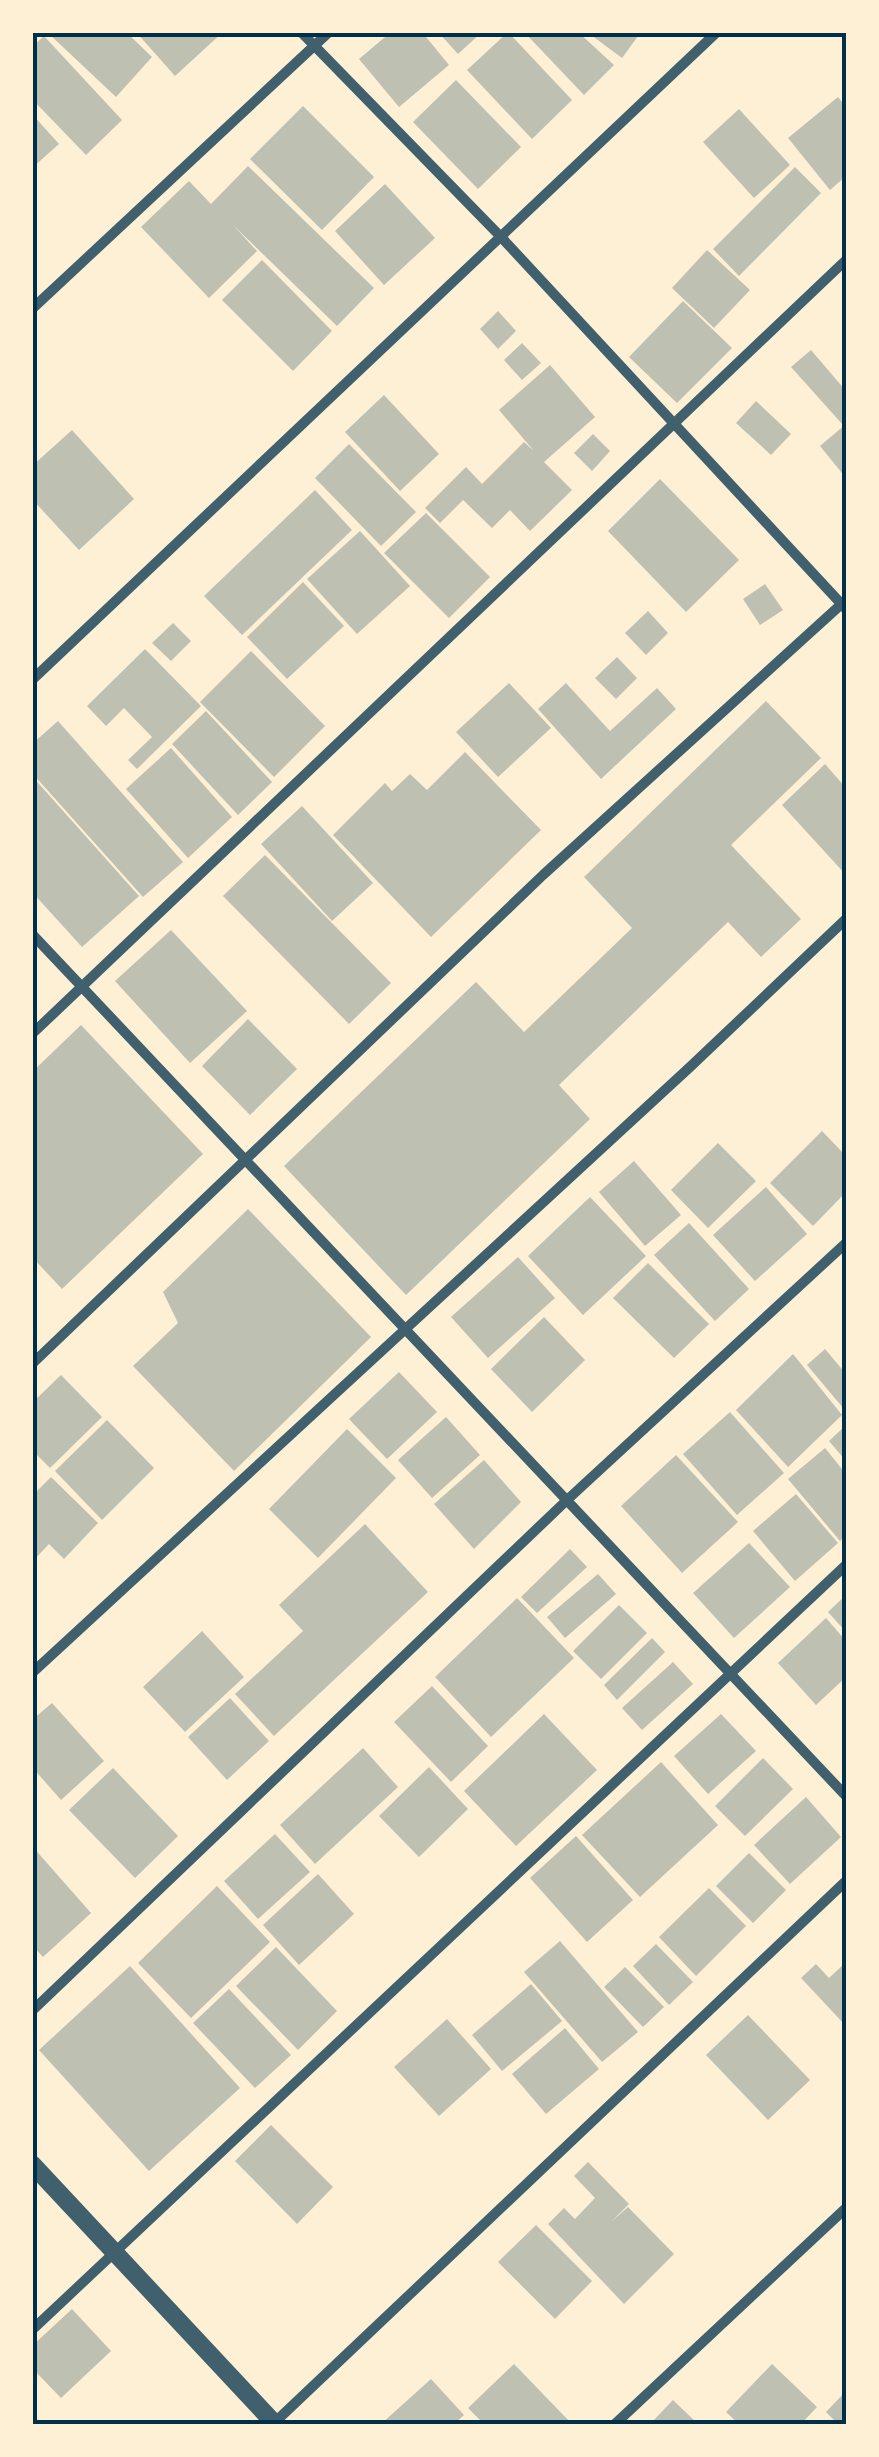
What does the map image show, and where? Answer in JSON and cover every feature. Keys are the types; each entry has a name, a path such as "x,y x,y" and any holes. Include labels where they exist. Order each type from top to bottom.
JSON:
{"street":[{"path":"32,1364 543,875 845,605 501,237 302,32"},
{"path":"32,309 329,32"},
{"path":"32,680 718,32"},
{"path":"32,1034 846,260"},
{"path":"32,1673 846,918"},
{"path":"32,934 846,1796"},
{"path":"32,2011 567,1500 846,1243"},
{"path":"32,2330 846,1565"},
{"path":"32,2164 274,2424 846,1881"},
{"path":"615,2424 846,2208"}],"building":[{"path":"47,32 126,32 152,57 116,97"},
{"path":"136,32 223,32 175,76"},
{"path":"391,32 422,32 449,65 399,107 359,59"},
{"path":"438,32 482,32 458,54"},
{"path":"508,32 572,100 532,139 467,70"},
{"path":"524,32 578,32 614,65 584,95"},
{"path":"587,32 641,32 622,58"},
{"path":"44,36 122,120 86,155 32,99 32,47"},
{"path":"456,80 521,147 478,189 413,122"},
{"path":"838,97 846,107 846,176 830,190 788,138"},
{"path":"303,106 374,177 322,230 250,159"},
{"path":"739,109 790,165 754,198 703,142"},
{"path":"32,114 59,144 32,168"},
{"path":"248,166 374,288 337,326 233,225 257,251 209,298 141,227 189,181 211,204"},
{"path":"795,167 821,193 739,276 713,249"},
{"path":"385,184 435,238 384,285 335,231"},
{"path":"707,250 750,290 714,328 672,288"},
{"path":"262,260 332,331 293,371 222,300"},
{"path":"683,301 732,348 677,403 629,357"},
{"path":"498,311 516,331 498,349 480,329"},
{"path":"522,343 541,363 522,380 504,360"},
{"path":"811,350 846,391 843,425 791,367"},
{"path":"550,365 595,417 544,462 572,490 530,531 510,510 492,528 463,500 440,523 425,508 466,467 482,484 524,442 534,451 499,410"},
{"path":"384,395 439,454 400,491 345,432"},
{"path":"756,401 791,434 771,455 736,423"},
{"path":"846,424 846,478 820,446"},
{"path":"72,430 134,499 79,550 32,499 32,466"},
{"path":"593,434 610,451 592,471 574,453"},
{"path":"349,444 416,512 381,546 315,478"},
{"path":"660,479 739,560 686,612 608,531"},
{"path":"315,490 352,530 242,635 204,596"},
{"path":"426,513 490,577 449,618 384,553"},
{"path":"360,531 410,586 357,634 307,579"},
{"path":"303,582 344,626 287,679 247,637"},
{"path":"765,584 783,610 760,625 743,599"},
{"path":"648,611 668,633 646,655 625,633"},
{"path":"173,623 191,641 171,661 152,643"},
{"path":"145,649 201,706 137,769 128,760 152,737 124,708 106,726 87,706"},
{"path":"251,651 325,726 274,777 200,702"},
{"path":"617,657 637,678 616,699 595,678"},
{"path":"509,683 551,728 498,777 456,732"},
{"path":"566,683 610,731 657,688 676,709 601,779 538,709"},
{"path":"766,701 821,758 731,845 801,919 761,957 728,922 559,1085 590,1119 406,1295 284,1166 476,982 524,1032 632,928 584,877"},
{"path":"206,711 272,782 238,815 172,744"},
{"path":"58,721 183,862 143,897 32,773 32,744"},
{"path":"171,748 232,817 188,858 126,789"},
{"path":"465,752 541,830 431,937 333,835 385,783 392,791 410,774 427,790"},
{"path":"825,764 846,788 846,875 782,805"},
{"path":"32,776 139,896 82,947 32,892"},
{"path":"302,806 373,883 332,921 261,844"},
{"path":"265,855 391,983 349,1024 223,896"},
{"path":"171,930 247,1011 190,1063 115,981"},
{"path":"248,1019 297,1069 250,1115 202,1066"},
{"path":"81,1025 203,1154 62,1289 32,1257 32,1072"},
{"path":"822,1131 846,1156 846,1192 813,1226 770,1183"},
{"path":"718,1143 756,1181 708,1228 671,1190"},
{"path":"634,1161 681,1215 645,1246 599,1192"},
{"path":"766,1187 807,1234 755,1281 713,1235"},
{"path":"590,1197 646,1256 583,1315 528,1256"},
{"path":"248,1209 371,1337 234,1471 133,1366 178,1323 163,1292"},
{"path":"689,1223 749,1289 715,1321 654,1255"},
{"path":"518,1257 555,1298 488,1358 451,1317"},
{"path":"648,1263 709,1324 674,1358 613,1298"},
{"path":"544,1317 585,1360 532,1412 491,1369"},
{"path":"825,1349 846,1374 844,1409 807,1365"},
{"path":"793,1354 842,1415 788,1467 736,1410"},
{"path":"399,1372 437,1412 387,1459 349,1419"},
{"path":"61,1375 102,1417 50,1468 32,1450 32,1403"},
{"path":"730,1412 784,1473 737,1515 683,1454"},
{"path":"446,1417 480,1455 432,1498 398,1460"},
{"path":"107,1420 154,1468 102,1520 55,1471"},
{"path":"846,1425 846,1461 829,1441"},
{"path":"347,1429 396,1478 318,1558 269,1509"},
{"path":"825,1448 846,1474 846,1535 840,1541 788,1479"},
{"path":"676,1455 738,1522 682,1573 621,1506"},
{"path":"484,1460 521,1502 474,1549 434,1504"},
{"path":"51,1477 98,1523 64,1559 49,1544 32,1562 32,1496"},
{"path":"796,1494 838,1543 795,1581 753,1531"},
{"path":"365,1524 428,1592 274,1736 235,1694 303,1631 279,1605"},
{"path":"749,1543 790,1587 734,1638 693,1593"},
{"path":"570,1549 587,1567 537,1613 521,1597"},
{"path":"598,1574 616,1594 565,1638 547,1617"},
{"path":"846,1595 846,1632 828,1612"},
{"path":"517,1598 574,1658 491,1737 435,1677"},
{"path":"619,1605 647,1633 601,1679 573,1651"},
{"path":"826,1618 846,1641 846,1677 816,1705 778,1663"},
{"path":"202,1631 244,1677 185,1732 143,1687"},
{"path":"652,1638 665,1652 617,1700 604,1685"},
{"path":"673,1662 693,1684 642,1730 622,1708"},
{"path":"432,1686 488,1746 451,1782 394,1722"},
{"path":"230,1698 269,1741 227,1780 188,1737"},
{"path":"52,1703 104,1761 61,1800 32,1767 32,1720"},
{"path":"544,1714 597,1770 516,1846 464,1791"},
{"path":"721,1714 756,1751 708,1794 674,1756"},
{"path":"363,1748 398,1787 315,1864 280,1825"},
{"path":"763,1758 793,1789 745,1836 715,1806"},
{"path":"661,1762 718,1825 640,1897 582,1835"},
{"path":"429,1767 468,1809 419,1857 379,1816"},
{"path":"113,1768 178,1836 135,1878 69,1810"},
{"path":"806,1797 841,1837 790,1884 754,1845"},
{"path":"275,1834 310,1872 258,1919 224,1881"},
{"path":"576,1836 633,1900 587,1942 530,1878"},
{"path":"32,1846 91,1913 43,1957 32,1945"},
{"path":"749,1853 786,1890 753,1923 716,1886"},
{"path":"318,1874 354,1914 299,1965 263,1925"},
{"path":"217,1886 270,1942 191,2018 138,1963"},
{"path":"709,1888 746,1926 696,1976 659,1937"},
{"path":"560,1941 638,2032 602,2062 524,1972"},
{"path":"656,1944 693,1982 669,2005 633,1966"},
{"path":"276,1947 337,2011 298,2050 236,1986"},
{"path":"846,1962 846,2026 801,1978 816,1964 829,1978"},
{"path":"130,1966 240,2088 149,2171 39,2050"},
{"path":"625,1967 664,2007 643,2027 604,1987"},
{"path":"531,1984 562,2021 502,2071 472,2035"},
{"path":"229,1989 291,2055 255,2088 193,2023"},
{"path":"748,2015 810,2080 768,2120 706,2055"},
{"path":"447,2019 491,2069 439,2116 394,2067"},
{"path":"565,2028 599,2069 546,2114 512,2074"},
{"path":"271,2125 333,2187 297,2224 235,2161"},
{"path":"588,2162 629,2204 611,2222 628,2207 674,2254 624,2304 548,2224 564,2208 575,2219 595,2198 574,2176"},
{"path":"536,2225 592,2281 555,2319 498,2262"},
{"path":"72,2309 111,2351 61,2398 32,2368 32,2346"},
{"path":"514,2364 572,2424 484,2424 468,2408"},
{"path":"772,2364 817,2407 801,2424 739,2424 726,2412"},
{"path":"431,2379 464,2415 454,2424 381,2424"},
{"path":"846,2391 846,2424 838,2424 826,2412"},
{"path":"673,2400 698,2424 650,2424"}]}
